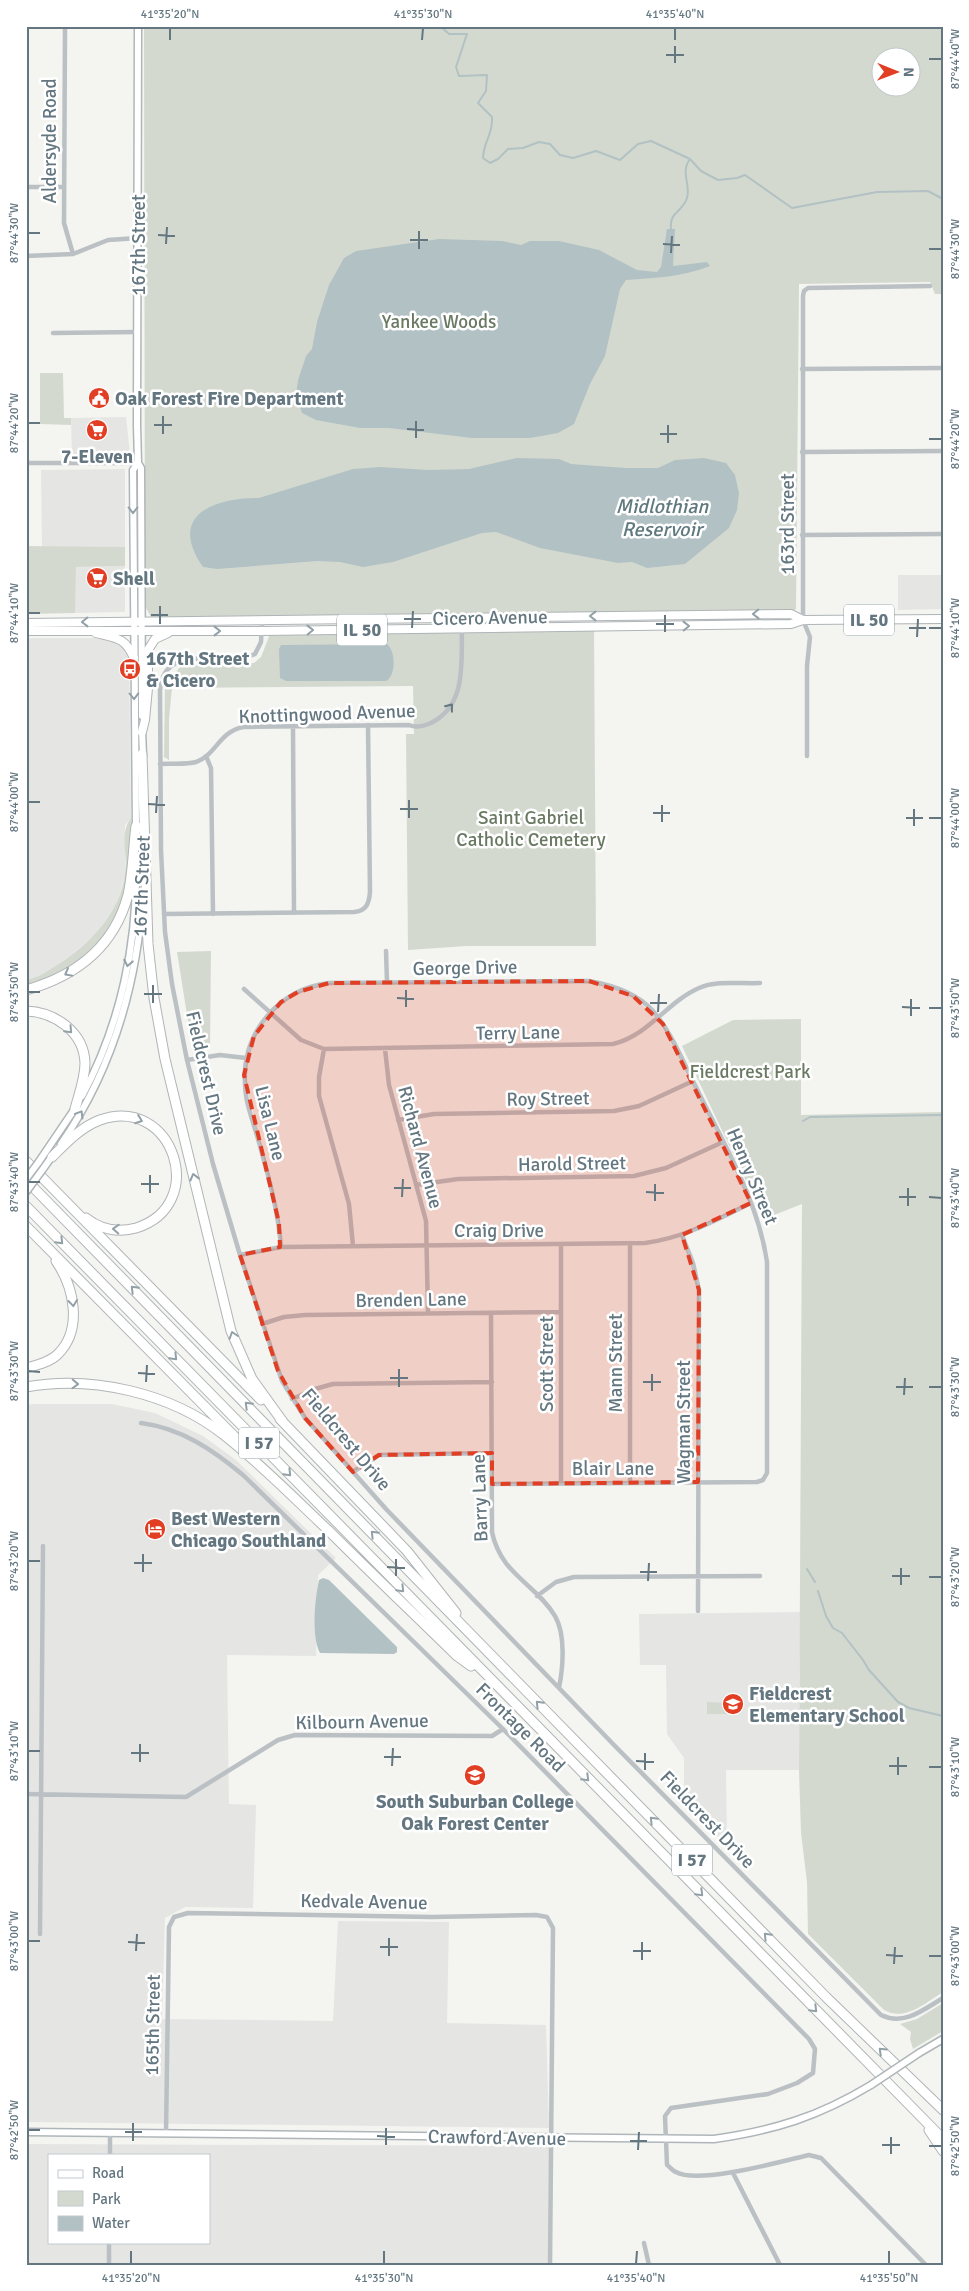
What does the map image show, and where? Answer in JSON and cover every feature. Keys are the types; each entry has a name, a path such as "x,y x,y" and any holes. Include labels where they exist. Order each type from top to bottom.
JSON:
{"highway":[{"path":"142,754 148,944 154,998 165,1059 231,1331 252,1379 283,1422"},
{"path":"26,990 65,976 86,963 111,934 122,913 128,893 136,826"},
{"path":"26,1012 46,1014 60,1020 73,1032 82,1047 85,1062 84,1080 75,1110"},
{"path":"52,1157 86,1127 101,1120 121,1116 136,1118 152,1126 165,1139 175,1158 176,1181 169,1202 157,1216 141,1226 123,1230 102,1227 92,1222 64,1200"},
{"path":"26,1161 407,1551 449,1602 468,1632"},
{"name":"I 57","path":"26,1179 826,1997 943,2110"},
{"name":"I 57","path":"26,1206 943,2139"},
{"path":"26,1226 176,1376 277,1481 456,1655 491,1680"},
{"path":"26,1368 43,1363 58,1354 67,1339 74,1314 70,1287 44,1245"},
{"path":"26,1387 90,1384 120,1389 154,1398 192,1414 223,1434 277,1481"},
{"path":"917,2085 943,2103"},
{"path":"924,2120 943,2151"}],"main road":[{"name":"167th Street","path":"26,1179 75,1110 100,1062 123,989 133,930 136,875 134,658 138,630 143,621 141,468 138,463 138,26"},
{"name":"167th Street","path":"26,1192 81,1113 106,1065 130,990 140,931 144,875 142,732 138,630 134,621 133,470 138,463"},
{"name":"Cicero Avenue","path":"26,623 791,614 803,620"},
{"name":"Cicero Avenue","path":"26,631 262,631 791,624 803,620 943,619"},
{"path":"81,630 120,638 129,648 134,658"},
{"path":"142,732 146,720 148,650 155,639 173,631"},
{"name":"Crawford Avenue","path":"26,2132 714,2138 783,2126 844,2101 943,2039"}],"street":[{"name":"Aldersyde Road","path":"64,26 64,223 73,254"},
{"path":"26,187 64,187"},
{"path":"26,256 73,254 108,240 138,238"},
{"name":"163rd Street","path":"807,756 807,666 810,637 803,620 802,369 804,291 808,288 930,286"},
{"path":"53,332 137,332"},
{"path":"802,369 943,368"},
{"path":"802,452 943,451"},
{"path":"26,463 138,463"},
{"path":"802,535 943,534"},
{"name":"Fieldcrest Drive","path":"262,620 260,648 255,654 249,657 181,660 167,670 160,685 160,764 164,914 167,953 186,1060 213,1164 240,1255 278,1371 292,1399 305,1418 354,1472 558,1688 881,2014 891,2019 910,2017 943,1998"},
{"name":"Knottingwood Avenue","path":"206,756 227,733 235,729 293,726 418,726 433,722 445,713 455,700 460,688 462,628"},
{"path":"164,914 354,912 365,909 370,892 368,725"},
{"path":"293,726 294,913"},
{"path":"160,764 189,763 206,756 211,768 213,914"},
{"path":"386,951 387,982"},
{"name":"George Drive","path":"270,1012 289,997 320,984 589,981 602,983 633,996 643,1002 658,1018"},
{"name":"Terry Lane","path":"244,989 301,1040 324,1049 385,1049 613,1044 635,1036 699,988 716,984 760,983"},
{"name":"Lisa Lane","path":"270,1012 254,1036 246,1058 245,1090 275,1200 280,1247"},
{"name":"Henry Street","path":"658,1018 674,1044 723,1142 763,1234 767,1262 767,1473 763,1480"},
{"path":"324,1049 319,1077 320,1096 348,1204 353,1246"},
{"name":"Richard Avenue","path":"385,1049 387,1078 426,1221 428,1313"},
{"path":"186,1060 220,1055 246,1058"},
{"name":"Roy Street","path":"398,1120 434,1114 614,1112 639,1106 692,1081"},
{"name":"Harold Street","path":"416,1185 458,1180 634,1176 666,1168 723,1142"},
{"name":"Craig Drive","path":"240,1255 280,1247 630,1244 663,1240 682,1235 751,1203"},
{"name":"Wagman Street","path":"682,1235 693,1263 699,1290 698,1611"},
{"name":"Scott Street","path":"561,1244 561,1483"},
{"name":"Mann Street","path":"630,1244 630,1483"},
{"name":"Brenden Lane","path":"262,1324 284,1317 305,1315 561,1312"},
{"name":"Barry Lane","path":"491,1313 492,1532 495,1549 506,1565 538,1596 555,1616 561,1636 561,1672 558,1688"},
{"path":"292,1399 333,1384 492,1382"},
{"name":"Frontage Road","path":"141,1423 158,1426 190,1438 219,1456 243,1475 503,1729 809,2039 815,2049 813,2073 797,2083 768,2094 671,2108 666,2116 666,2139"},
{"path":"354,1472 379,1455 492,1453"},
{"name":"Blair Lane","path":"492,1484 757,1482 763,1480"},
{"path":"40,1934 43,1546"},
{"path":"538,1596 551,1584 569,1578 760,1576"},
{"name":"Kilbourn Avenue","path":"26,1794 186,1797 278,1740 295,1734 492,1736 503,1729"},
{"name":"Kedvale Avenue","path":"174,1917 188,1913 432,1917 536,1915 547,1917 553,1928 552,2138"},
{"name":"165th Street","path":"166,2134 169,1927 174,1917"},
{"path":"110,2133 110,2154"},
{"path":"550,2265 552,2138"},
{"path":"666,2139 667,2165 676,2173 697,2175 732,2173 809,2155 821,2158 926,2265"},
{"path":"732,2173 780,2265"},
{"path":"644,2243 649,2265"},
{"path":"108,2265 109,2244"}],"highlighted area":[{"path":"589,981 633,996 663,1024 751,1203 682,1235 699,1290 698,1482 492,1484 492,1453 379,1455 353,1472 305,1418 278,1371 240,1255 280,1247 279,1223 244,1075 254,1036 281,1002 298,992 329,983"}],"shaded area":[{"path":"126,417 130,454 128,458 125,460 72,459 71,418"},
{"path":"125,469 125,547 42,547 41,470"},
{"path":"125,566 125,612 75,613 75,567"},
{"path":"898,575 943,575 943,609 898,610"},
{"path":"26,638 105,638 118,640 125,648 129,657 131,818 125,825 125,873 113,912 96,934 70,956 38,978 26,980"},
{"path":"112,1404 155,1413 203,1436 236,1460 336,1558 318,1575 316,1656 227,1655 229,1804 256,1805 253,1908 185,1907 165,1918 162,2019 333,2021 338,1921 449,1922 447,2023 546,2025 549,2128 26,2122 26,1405"},
{"name":"Fieldcrest Elementary School","path":"802,1612 799,1674 799,1770 726,1770 727,1845 684,1807 684,1758 667,1734 666,1665 640,1665 639,1614"},
{"path":"26,2144 549,2146 548,2265 26,2265"}],"green space":[{"name":"Yankee Woods","path":"144,26 943,26 943,294 935,294 930,282 799,284 796,609 792,611 156,619 151,617 145,606"},
{"path":"40,373 63,373 64,418 71,418 71,425 40,424"},
{"path":"26,546 125,547 125,566 76,567 75,613 26,614"},
{"name":"Saint Gabriel Catholic Cemetery","path":"594,630 596,946 467,946 408,950 406,734 414,734 413,686 172,688 169,719 169,760 164,757 165,686 180,667 199,664 254,663 261,657 270,634"},
{"path":"131,818 130,871 126,891 117,916 108,931 97,944 71,966 42,981 26,985 26,980 46,972 81,948 110,915 122,888 126,866 125,830"},
{"path":"211,951 210,1049 193,1052 177,952"},
{"name":"Fieldcrest Park","path":"801,1019 801,1115 943,1112 943,1992 915,2010 900,2014 884,2010 808,1934 807,1882 801,1833 799,1770 802,1204 764,1219 682,1046 733,1020"},
{"path":"707,1702 730,1703 730,1714 707,1714"},
{"path":"943,2003 943,2031 913,2049 910,2039 911,2032 900,2024 917,2019"}],"water":[{"path":"667,229 675,229 673,266 707,262 710,266 679,275 626,280 620,289 605,356 590,384 574,424 558,433 530,438 472,438 389,428 360,428 316,420 302,413 296,395 298,380 306,356 312,349 317,322 329,285 344,258 356,251 439,239 502,241 521,245 530,241 559,241 599,250 637,270 657,272 661,267"},
{"name":"Midlothian Reservoir","path":"517,458 559,459 571,464 626,468 658,468 675,460 704,458 726,463 735,475 739,493 737,510 729,528 685,564 647,568 632,562 618,563 540,548 496,532 482,533 393,562 363,567 340,562 317,561 217,569 203,567 193,549 190,534 193,522 200,513 226,501 259,498 353,469 380,467 429,470 469,469"},
{"path":"387,644 392,652 394,663 392,674 386,681 286,681 280,678 279,649 281,645"},
{"path":"323,1578 329,1580 397,1647 397,1652 394,1654 320,1653 315,1637 315,1617 319,1580"}],"waterway":[{"path":"440,26 449,34 467,34 456,67 459,76 487,75 486,91 478,103 492,117 491,129 483,158 490,163 498,159 508,149 523,148 539,142 550,144 560,155 573,158 596,151 620,160 638,144 651,141 690,159 701,171 718,180 745,175 792,208 877,192 928,191 943,199"},
{"path":"671,229 674,215 683,206 687,198 686,169 690,159"},
{"path":"803,1121 810,1117 943,1115"},
{"path":"807,1569 815,1582"},
{"path":"818,1591 826,1616 833,1628 842,1633 869,1670 898,1702 909,1708 943,1716"}],"place":[{"name":"Oak Forest Fire Department","path":"99,398"},
{"name":"7-Eleven","path":"97,430"},
{"name":"Shell","path":"97,578"},
{"name":"167th Street & Cicero","path":"130,669"},
{"name":"Best Western Chicago Southland","path":"155,1529"},
{"name":"Fieldcrest Elementary School","path":"733,1704"},
{"name":"South Suburban College Oak Forest Center","path":"475,1775"}]}
